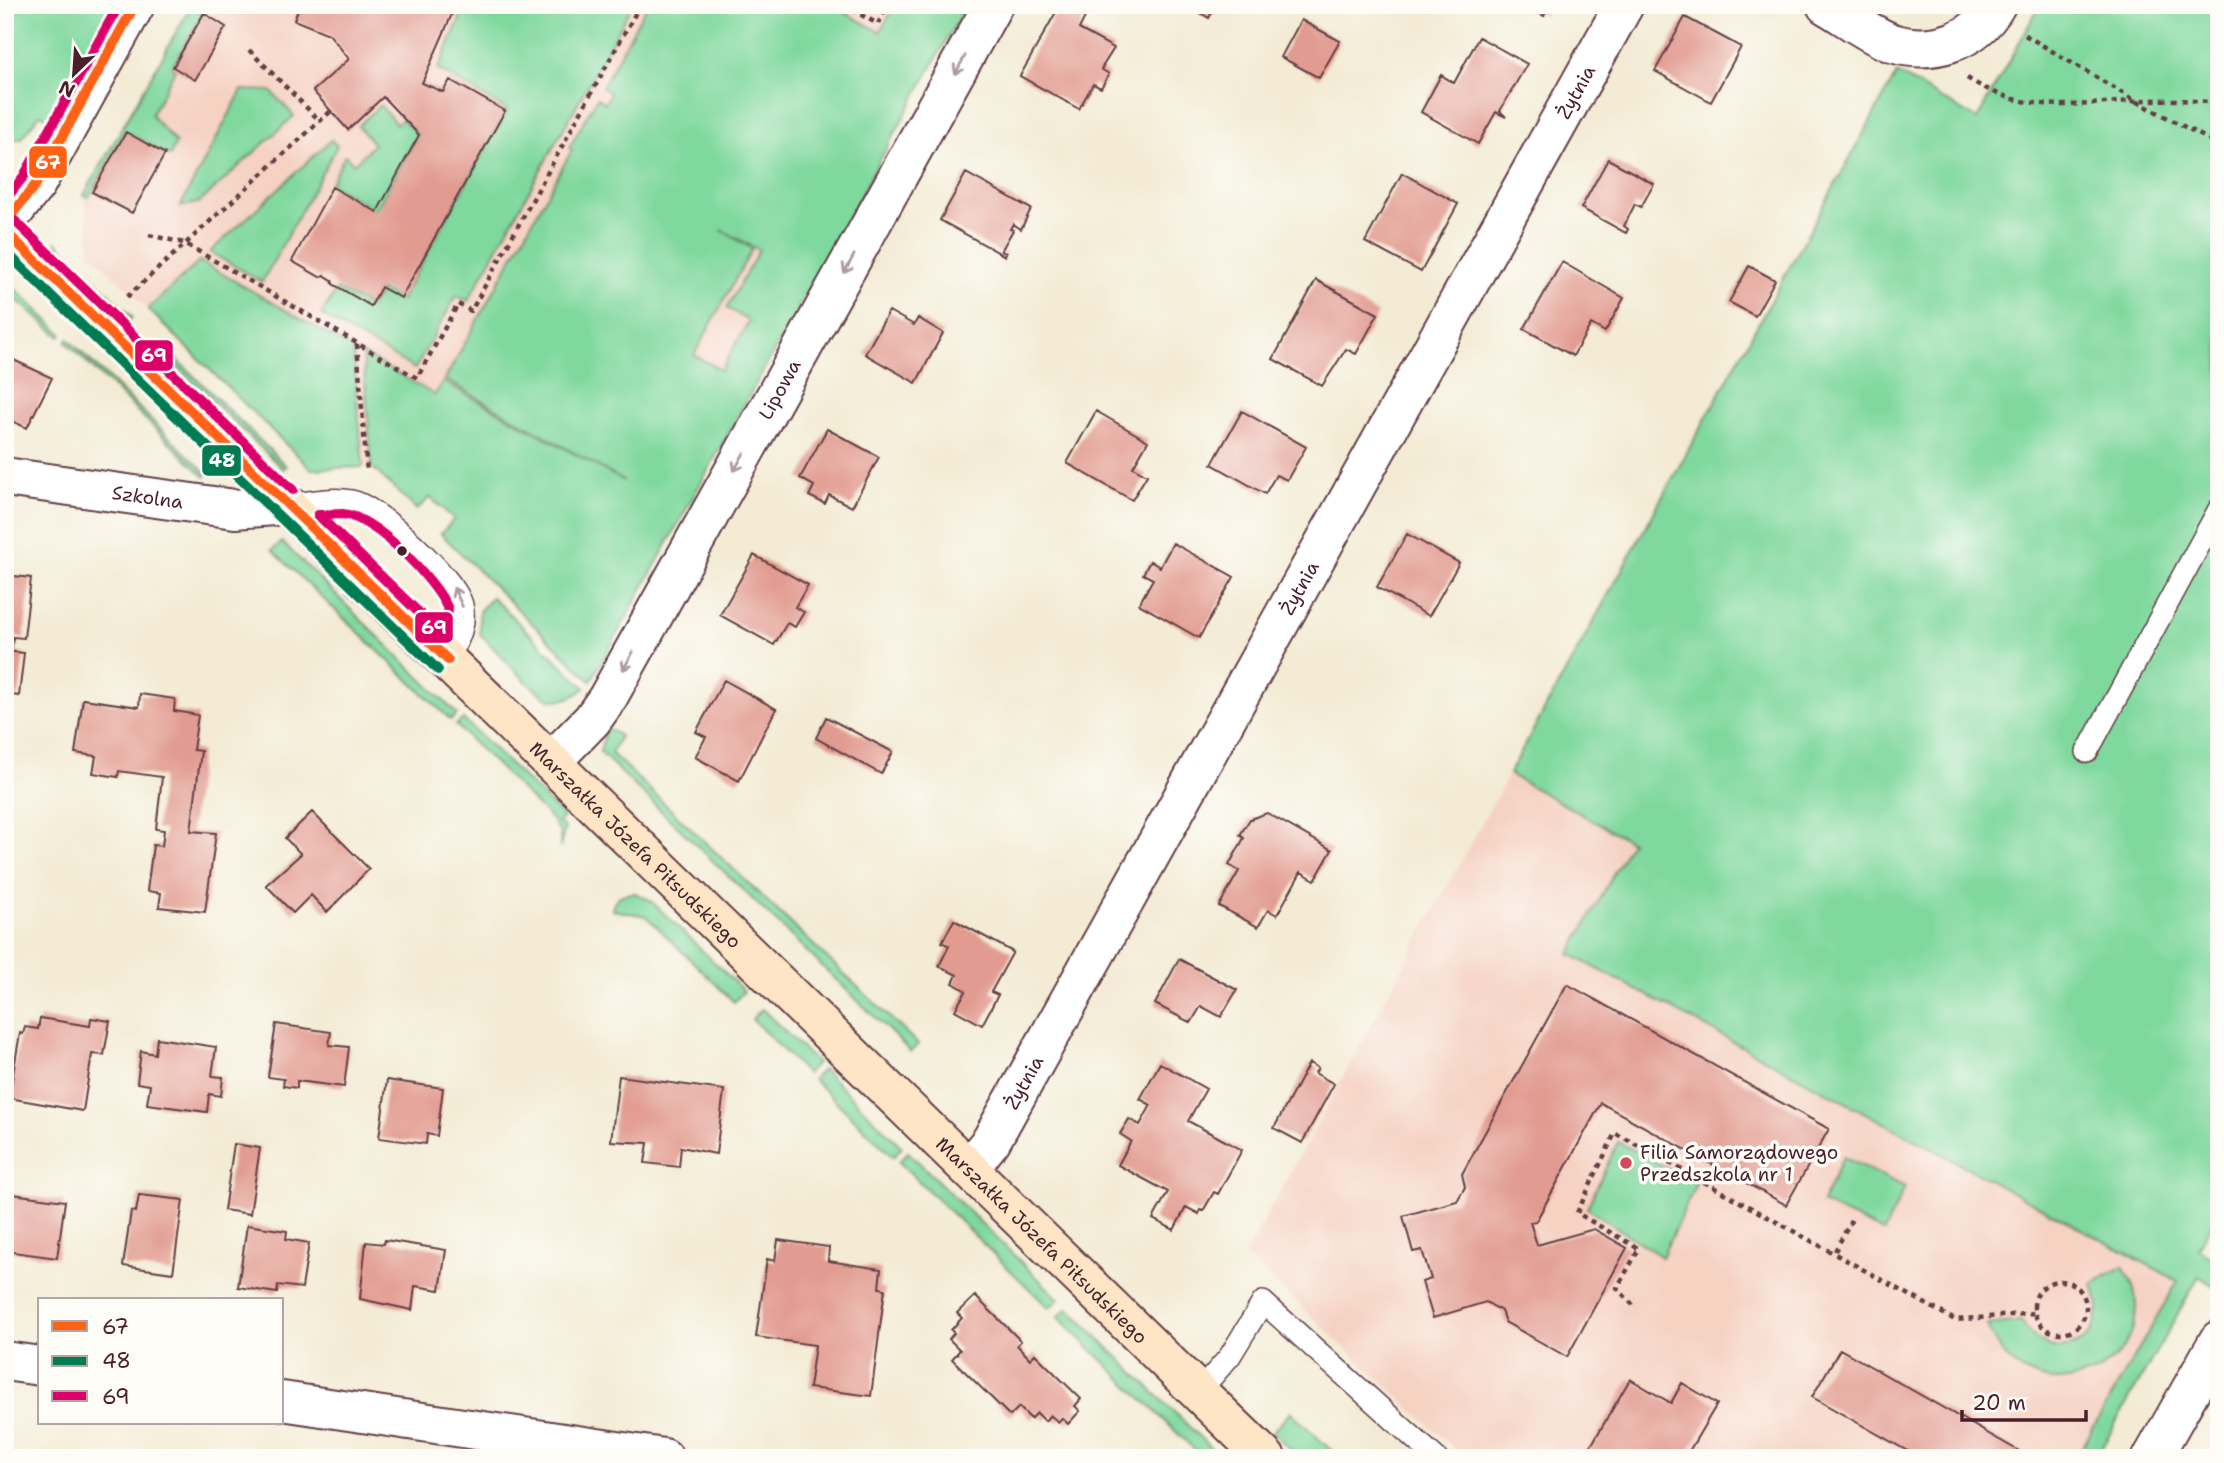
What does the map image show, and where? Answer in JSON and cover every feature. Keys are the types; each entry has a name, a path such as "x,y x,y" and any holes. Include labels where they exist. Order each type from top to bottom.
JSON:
{"street":[{"path":"5,223 36,184 135,5"},
{"name":"Lipowa","path":"551,761 592,720 607,699 993,5"},
{"name":"Żytnia","path":"969,1168 991,1140 1106,939 1624,5"},
{"path":"1826,5 1890,42 1918,48 1959,40 1993,10"},
{"name":"Marszałka Józefa Piłsudskiego","path":"5,231 1266,1458"},
{"name":"Szkolna","path":"5,477 224,508 288,505"},
{"path":"2152,1458 2219,1340"},
{"path":"5,1361 38,1366"},
{"path":"284,1401 664,1458"}],"lane":[{"path":"288,505 328,499 352,501 375,511 406,539 457,590 462,604 462,631 448,660"},
{"path":"2087,752 2219,509"},
{"path":"1198,1393 1230,1356 1263,1302 1436,1458"}],"path":[{"path":"149,235 184,243 417,378 458,304 471,312 640,5"},
{"path":"843,5 878,24 888,5"},
{"path":"1993,10 2136,101 2219,145"},
{"path":"249,50 320,121"},
{"path":"1997,96 2047,106 2136,101 2219,103"},
{"path":"125,300 184,243 331,111"},
{"path":"357,344 368,467 366,477"},
{"path":"1633,1305 1617,1288 1639,1249 1577,1213 1615,1133 1835,1251 1955,1320 2034,1313"},
{"path":"1835,1251 1853,1217"},
{"path":"2060,1280 2073,1283 2082,1291 2087,1303 2086,1315 2080,1325 2059,1334 2048,1331 2034,1313 2034,1301 2039,1291 2048,1283 2060,1280"}],"shaded area":[{"path":"191,5 966,5 591,681 441,534 455,519 430,497 417,510 372,467 311,469 91,253 84,195"},
{"name":"Filia Samorządowego Przedszkola nr 1","path":"1509,774 1631,841 1570,955 2178,1282 2076,1458 1489,1458 1485,1455 1482,1458 1464,1458 1245,1255"}],"green space":[{"path":"5,5 114,5 51,119 40,114 22,138 5,141"},
{"path":"466,5 632,5 468,301 456,296 415,369 321,315 337,289 371,307 381,290 401,300 507,110 438,69"},
{"path":"647,5 831,5 880,32 895,5 966,5 591,681 441,534 454,519 430,497 417,510 372,467 363,354 435,395 443,381 624,481 445,379 572,150 569,148 597,98 605,103 610,93 602,87","holes":["721,230 759,250 727,308 749,321 721,370 694,355 752,249"]},
{"path":"2040,5 2219,5 2219,1224 2213,1221 2198,1248 2219,1263 2219,1290 2199,1276 2096,1458 2076,1458 2178,1281 1570,954 1631,842 1509,774 1897,73 1977,119"},
{"path":"191,6 203,13 172,67 175,70 151,115 176,143 170,156 125,131 89,197 84,195"},
{"path":"242,90 271,91 294,116 200,202 180,207"},
{"path":"380,105 396,124 402,119 418,135 376,210 330,184 345,155 354,164 374,144 358,126"},
{"path":"331,140 337,146 262,282 210,252"},
{"path":"56,241 132,317 130,320 61,255"},
{"path":"200,261 353,349 363,467 311,469 148,309"},
{"path":"5,279 62,334 60,337 5,290"},
{"path":"68,339 207,474 205,477 66,342"},
{"path":"160,343 286,466 283,469 156,346"},
{"path":"282,542 457,714 451,720 272,550"},
{"path":"492,597 585,688 571,697 555,700 537,691 516,672 480,634 479,611"},
{"path":"463,719 564,817 558,822 565,828 560,848 560,833 553,821 456,725"},
{"path":"606,727 620,736 611,753 918,1044 911,1052 600,752"},
{"path":"635,893 650,900 744,991 734,1002 646,916 612,910 619,897"},
{"path":"762,1009 817,1063 807,1074 752,1019"},
{"path":"823,1069 902,1147 893,1157 813,1079"},
{"path":"1618,1142 1696,1184 1662,1257 1587,1208"},
{"path":"908,1152 1059,1299 1049,1308 899,1162"},
{"path":"1843,1157 1905,1187 1884,1232 1822,1203"},
{"path":"2123,1266 2134,1290 2135,1321 2124,1347 2105,1366 2081,1377 2054,1380 2028,1373 2004,1355 1987,1325 2021,1321 2034,1337 2048,1345 2064,1347 2078,1343 2089,1334 2096,1321 2098,1304 2092,1284"},
{"path":"1068,1308 1221,1458 1203,1458 1058,1317"},
{"path":"1291,1412 1339,1458 1299,1458 1272,1432"}],"building":[{"path":"300,5 456,5 422,83 443,92 450,80 505,111 401,298 381,287 371,306 333,284 332,280 324,275 320,277 292,261 332,187 377,212 419,135 383,97 348,130 313,91 349,59 329,34 294,20"},
{"path":"1060,5 1067,5 1086,15 1079,29 1114,48 1101,69 1109,74 1101,88 1093,84 1079,109 1020,76"},
{"path":"1187,5 1216,5 1209,18"},
{"path":"1525,5 1549,5 1544,16"},
{"path":"204,13 226,27 195,80 173,67"},
{"path":"1685,17 1741,47 1711,102 1655,71"},
{"path":"1301,20 1340,41 1319,78 1281,57"},
{"path":"1479,37 1527,64 1500,111 1506,117 1496,112 1478,144 1421,112 1441,75 1454,83"},
{"path":"126,132 165,154 132,213 92,192"},
{"path":"1608,159 1654,184 1641,207 1635,204 1624,226 1628,229 1626,233 1581,208"},
{"path":"966,173 1031,209 1021,229 1013,224 1010,229 1013,230 1001,251 1006,253 1005,256 940,220"},
{"path":"1402,173 1458,204 1421,272 1365,242"},
{"path":"1562,262 1624,298 1605,332 1591,324 1573,356 1524,329"},
{"path":"1749,266 1775,280 1755,316 1729,302"},
{"path":"1316,280 1378,314 1356,354 1346,349 1322,386 1273,359"},
{"path":"889,311 914,325 918,318 943,333 916,383 865,354"},
{"path":"5,356 52,378 27,428 5,418"},
{"path":"1096,411 1148,441 1133,467 1147,475 1132,500 1067,463"},
{"path":"1242,411 1306,447 1287,480 1276,475 1265,494 1212,464"},
{"path":"827,429 879,457 852,507 829,495 825,504 809,496 814,486 800,478"},
{"path":"1407,534 1459,563 1429,616 1377,587"},
{"path":"1173,543 1234,577 1199,638 1139,604 1153,579 1143,574 1150,561 1160,567"},
{"path":"754,555 808,585 795,607 804,612 795,627 787,623 774,645 720,615"},
{"path":"5,575 31,578 24,638 13,637 12,647 5,646"},
{"path":"5,651 24,653 19,696 5,694"},
{"path":"724,680 776,709 739,781 695,757 706,737 696,732"},
{"path":"140,694 175,699 174,711 198,715 193,750 201,751 191,831 216,833 205,912 159,907 161,893 147,891 153,845 162,846 164,830 156,829 162,777 119,771 118,777 93,773 96,756 75,753 83,699 139,707"},
{"path":"826,717 893,752 881,774 816,738"},
{"path":"312,812 369,869 327,912 311,895 293,913 266,885 301,854 285,838"},
{"path":"1267,813 1332,850 1315,880 1301,872 1277,915 1268,910 1258,927 1219,906 1239,871 1229,865 1244,838 1240,835 1250,819"},
{"path":"954,920 1013,952 991,992 998,995 982,1025 955,1010 966,991 953,983 957,975 939,966 949,946 942,942"},
{"path":"1179,959 1237,990 1221,1017 1201,1006 1191,1023 1155,1004"},
{"path":"1567,984 1829,1129 1786,1205 1601,1103 1536,1221 1530,1222 1537,1245 1594,1229 1627,1248 1567,1357 1505,1322 1501,1311 1486,1302 1433,1318 1422,1282 1431,1279 1422,1250 1413,1252 1403,1216 1457,1201 1465,1187 1462,1174"},
{"path":"40,1018 90,1026 91,1018 110,1021 104,1055 92,1054 83,1111 9,1098 20,1033 23,1034 25,1027 38,1029"},
{"path":"276,1024 331,1032 329,1045 349,1047 344,1087 297,1081 297,1088 283,1086 284,1079 268,1077"},
{"path":"157,1038 216,1047 212,1076 223,1077 221,1096 209,1094 207,1112 147,1104 150,1085 137,1083 141,1051 155,1054"},
{"path":"1160,1063 1206,1089 1188,1121 1242,1150 1218,1194 1214,1192 1199,1214 1186,1207 1174,1230 1153,1219 1168,1192 1118,1165 1131,1141 1120,1134 1129,1119 1140,1125 1151,1105 1140,1099"},
{"path":"1309,1063 1318,1068 1315,1073 1334,1084 1302,1143 1274,1128"},
{"path":"619,1076 724,1090 716,1154 681,1147 679,1167 645,1163 648,1143 611,1141"},
{"path":"387,1080 443,1088 437,1136 427,1134 426,1144 379,1138"},
{"path":"234,1144 260,1148 250,1214 224,1210"},
{"path":"5,1193 65,1201 57,1258 5,1251"},
{"path":"139,1195 183,1200 173,1273 123,1266 131,1211 136,1212"},
{"path":"247,1225 287,1231 286,1239 309,1243 302,1288 278,1285 277,1293 238,1287"},
{"path":"385,1240 446,1250 440,1290 415,1286 412,1310 360,1299 366,1242 384,1244"},
{"path":"778,1240 829,1247 828,1261 881,1269 879,1288 885,1289 871,1396 809,1388 815,1345 756,1337 767,1259 775,1261"},
{"path":"975,1296 1021,1341 1017,1345 1030,1359 1035,1354 1081,1399 1075,1406 1080,1411 1068,1424 1062,1418 1058,1422 1050,1415 1045,1421 1037,1413 1031,1419 1019,1407 1010,1416 952,1359 960,1350 949,1339 954,1333 951,1330 962,1318 957,1313"},
{"path":"1840,1349 2031,1458 1920,1458 1812,1397"},
{"path":"1630,1379 1671,1403 1682,1383 1717,1404 1685,1458 1585,1456"}],"transit line":[{"name":"69","path":"5,200 24,176 119,5"},
{"name":"67","path":"5,223 36,184 135,5"},
{"name":"69","path":"15,221 293,490"},
{"name":"67","path":"5,231 448,660"},
{"name":"48","path":"5,251 438,670"},
{"name":"69","path":"343,514 372,526 403,552 431,582 448,609 444,637 318,515 343,514"}],"place":[{"name":"Filia Samorządowego Przedszkola nr 1","path":"1626,1163"}]}
